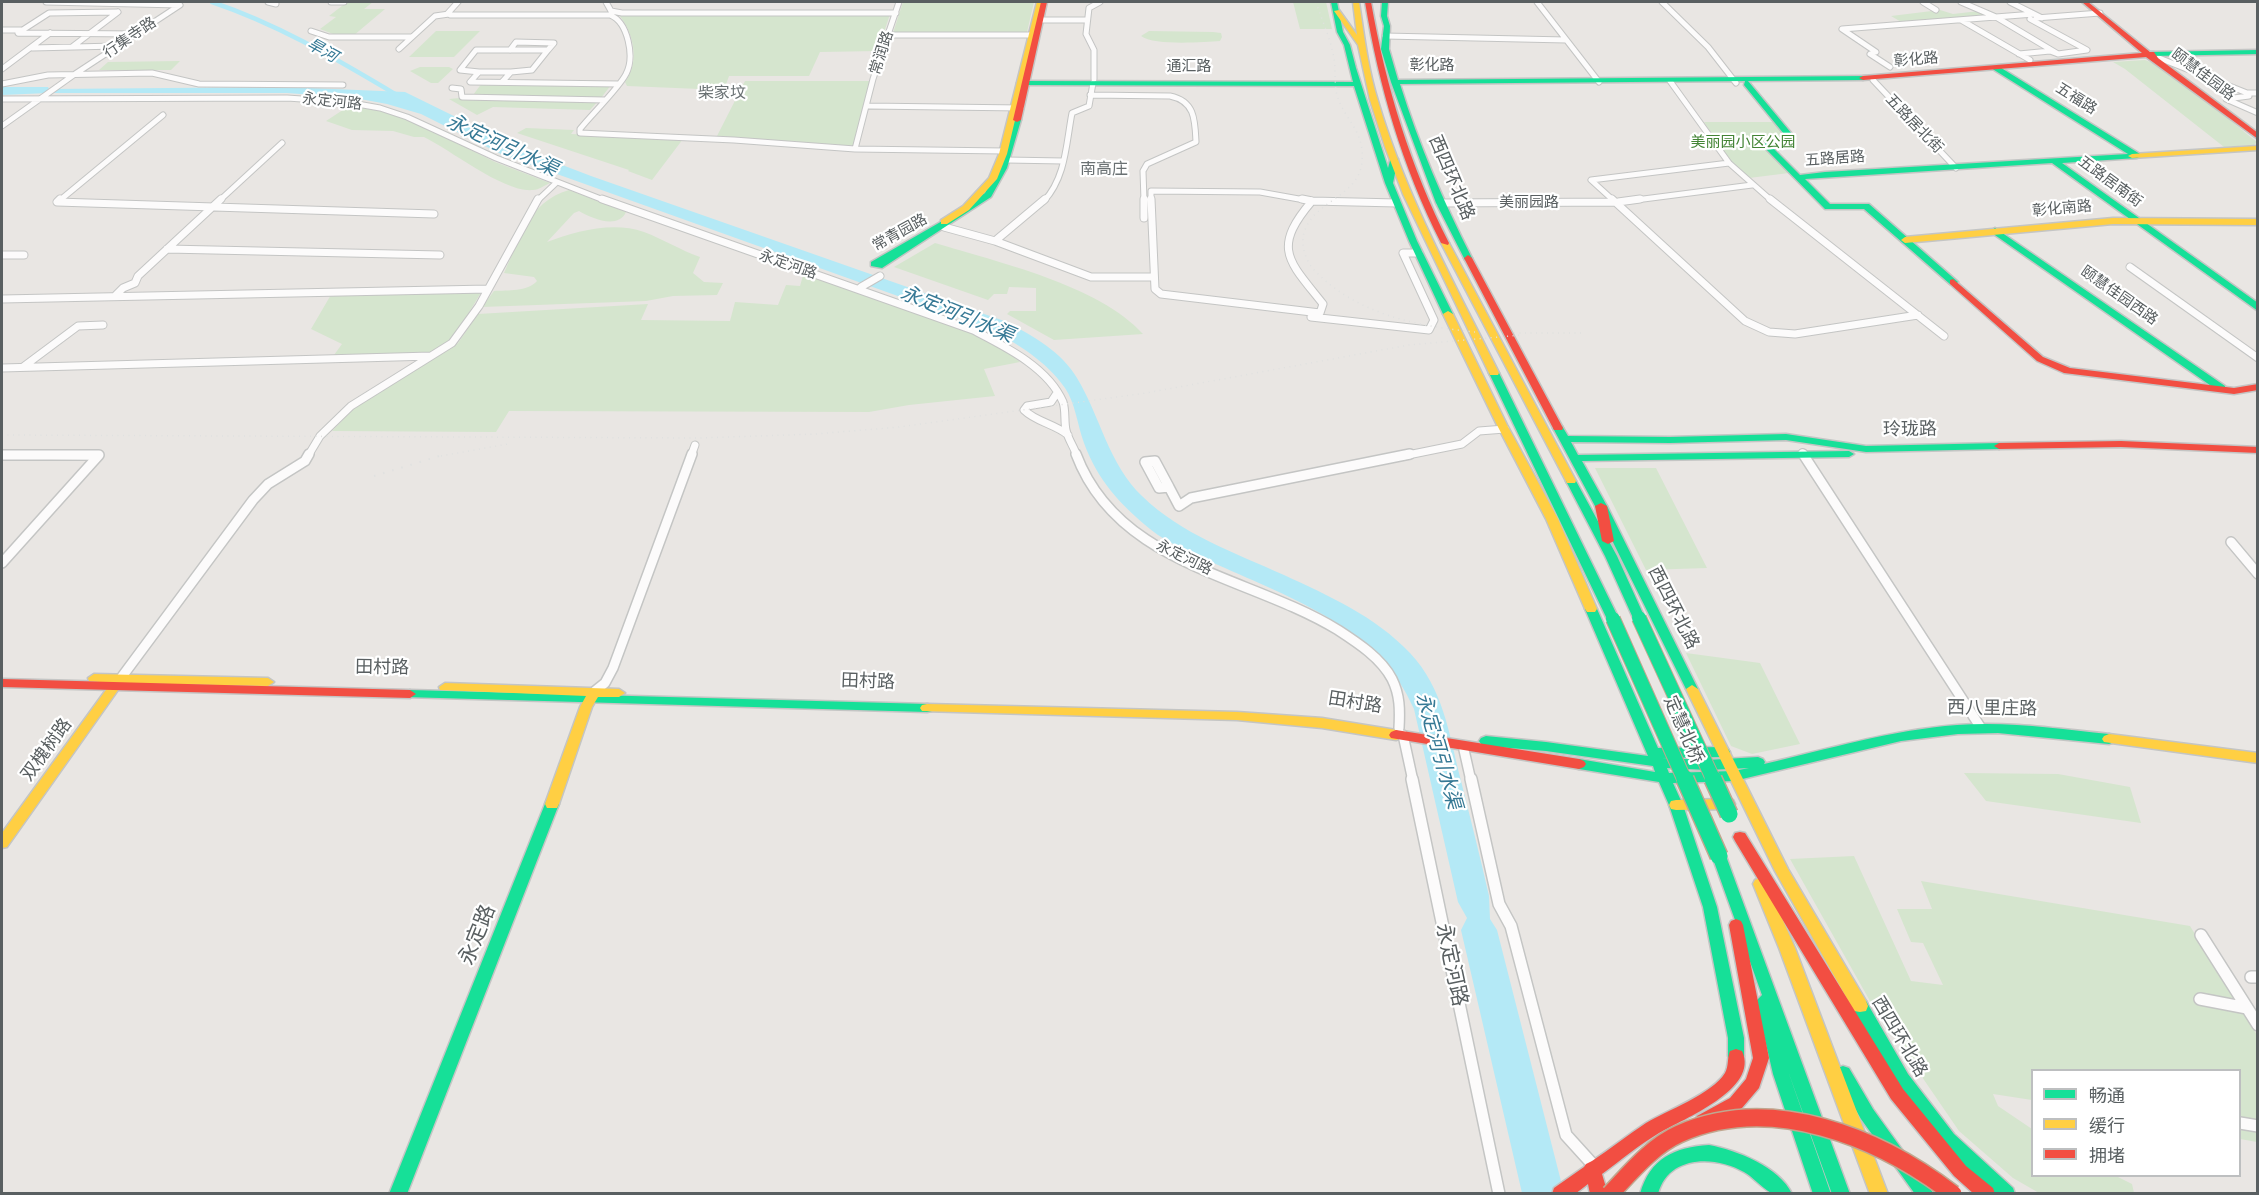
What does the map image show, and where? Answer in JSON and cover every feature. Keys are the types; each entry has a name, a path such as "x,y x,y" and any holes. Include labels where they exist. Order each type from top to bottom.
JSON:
{"main road":[{"name":"常青园路","path":"1024,81 1040,2"},
{"name":"常青园路","path":"1006,156 993,179 971,204 874,264 879,266 945,227 988,195 998,180 1006,156 1044,2"},
{"name":"西四环北路","path":"1356,2 1373,41 1385,49 1440,203 1500,322 1601,506 1782,871 1902,1079 1948,1139 2007,1194"},
{"name":"西四环北路","path":"1368,2 1373,41 1375,101 1435,225 1611,556 1639,618"},
{"path":"1336,6 1373,41 1384,16 1385,2"},
{"name":"颐慧佳园路","path":"2085,2 2149,54 2258,135"},
{"path":"1336,6 1340,32 1347,45 1356,82 1397,203 1505,429 1552,519 1676,805 1710,907 1736,1038 1736,1066 1730,1080 1704,1101 1669,1118 1593,1168 1560,1194"},
{"name":"彰化路","path":"1395,82 1873,80 2142,57 2149,54 2258,52"},
{"name":"彰化路","path":"1739,82 1852,79 1997,69"},
{"name":"五福路","path":"1997,69 2138,156"},
{"name":"通汇路","path":"1024,81 1092,86 1356,82"},
{"path":"1739,82 1788,134 1786,138 1766,145 1828,207 1866,206 2012,336 2052,366 2068,371 2234,391 2258,387"},
{"name":"五路居路","path":"1799,179 1955,167 2258,149"},
{"name":"西四环北路","path":"1401,158 1417,215 1586,559 1613,619"},
{"path":"1389,183 1401,158 1431,182"},
{"name":"五路居南街","path":"2054,161 2066,167 2258,306"},
{"name":"五路居南街","path":"2054,161 2258,306"},
{"name":"彰化南路","path":"1905,240 2139,219 2258,222"},
{"name":"颐慧佳园西路","path":"1995,231 2223,389"},
{"name":"玲珑路","path":"1565,439 1670,440 1786,437 1866,449 2121,444 2258,450"},
{"path":"1650,456 1612,451 1610,443 1670,440"},
{"name":"玲珑路","path":"1576,458 1802,453 1870,455 2135,451 2258,456"},
{"path":"1601,506 1611,556"},
{"path":"1552,519 1586,559"},
{"name":"定慧北桥","path":"1639,618 1740,837"},
{"name":"定慧北桥","path":"1613,619 1726,874"},
{"name":"田村路","path":"2,675 118,682 1237,716 1405,732 1458,744 1664,778 1732,771"},
{"name":"田村路","path":"2,683 118,682"},
{"name":"双槐树路","path":"2,843 118,682"},
{"name":"永定路","path":"398,1194 540,838 592,696"},
{"name":"西八里庄路","path":"1732,771 1901,736 1979,726 2049,728 2258,757"},
{"name":"田村路","path":"1458,744 1550,747 1656,758 1732,771"},
{"path":"1656,758 1723,752"},
{"path":"1676,805 1748,803"},
{"path":"1740,837 1787,948 1879,1194"},
{"path":"1740,837 1897,1094 1960,1171 1987,1194"},
{"path":"1726,874 1841,1194"},
{"path":"1610,1194 1629,1173 1679,1134 1736,1103 1754,1083 1761,1058 1726,874"},
{"path":"1759,964 1768,1022 1800,1131 1822,1194"},
{"path":"1821,1038 1867,1114 1926,1194"},
{"path":"1679,1134 1718,1122 1764,1119 1813,1126 1857,1138 1905,1158 1953,1194"},
{"path":"1649,1194 1650,1184 1665,1163 1695,1152 1723,1155 1755,1168 1784,1194"},
{"path":"1593,1168 1599,1194"}],"street":[{"name":"行集寺路","path":"2,126 75,74 180,5 46,2"},
{"path":"268,2 276,4"},
{"path":"331,2 344,2"},
{"path":"449,14 458,2"},
{"path":"606,2 627,33 629,54 627,73 580,129 580,133 1063,160"},
{"name":"常润路","path":"855,149 868,106 873,79 899,2"},
{"path":"994,241 1019,224 1053,190 1064,167 1063,160 1072,113 1089,106 1094,50 1086,34 1087,20 1089,8 1100,2"},
{"path":"1537,2 1598,81"},
{"path":"1662,2 1707,46 1739,82"},
{"path":"1923,2 1936,10"},
{"path":"1961,2 1996,17 2058,54"},
{"path":"2010,2 2087,50 2058,54 2050,51 2019,54"},
{"path":"72,46 129,4"},
{"path":"2,30 21,30 49,13 117,12"},
{"path":"399,49 435,16 449,14 896,13"},
{"path":"1890,67 1870,54 1876,52 1842,29 1996,17 2042,18 2100,13"},
{"path":"2022,20 2032,17"},
{"path":"1040,20 1087,20"},
{"path":"1961,20 2030,60"},
{"path":"21,30 18,33 138,34"},
{"path":"311,31 348,38 411,37"},
{"path":"2,69 50,33"},
{"path":"887,35 1032,35"},
{"path":"1373,41 1566,40"},
{"path":"510,50 516,42 554,43 532,70 511,72 460,70 476,50 510,50 548,50"},
{"path":"32,48 120,46"},
{"path":"2149,54 2253,95"},
{"path":"479,72 470,82 619,84"},
{"path":"502,82 511,72"},
{"path":"2,84 48,75 152,73 191,76"},
{"path":"170,76 199,84 343,85"},
{"name":"五路居北街","path":"1873,80 1955,167"},
{"path":"1671,82 1729,163 1752,184 1944,336"},
{"path":"1092,86 1179,97 1191,105 1196,142 1147,165 1143,171 1144,218"},
{"path":"452,88 461,89 462,98 605,100"},
{"path":"2253,95 2226,99 2258,113"},
{"name":"永定河路","path":"2,99 44,97 287,98 346,102 380,108 407,117 556,183 973,330 1011,349 1042,376 1057,393 1065,407 1068,435 1088,482 1104,505 1157,547 1324,621 1356,641 1377,660 1397,689 1499,1194"},
{"path":"868,106 1018,107"},
{"path":"163,116 57,202 434,214"},
{"path":"116,295 123,288 122,282 138,276 282,143"},
{"path":"1729,163 1592,180 1745,321 1769,332 1795,334 1918,315"},
{"path":"118,682 253,500 268,484 305,461 320,436 351,406 431,357 459,335 488,289 539,196 556,183"},
{"name":"美丽园路","path":"1440,203 1618,202 1752,184"},
{"path":"1312,201 1295,221 1290,232 1289,249 1291,263 1323,304 1320,313 1161,294 1155,288 1151,191 1260,192 1312,201 1397,203"},
{"path":"945,227 994,241 1091,277 1154,277"},
{"path":"167,249 441,255"},
{"path":"1238,311 1248,309 1429,330 1434,320 1403,253 1419,253"},
{"path":"2,255 24,255"},
{"path":"2130,267 2258,358"},
{"path":"861,287 880,276"},
{"path":"2,299 488,289"},
{"path":"23,367 78,326 103,325"},
{"path":"2,368 431,357"},
{"path":"1057,393 1051,402 1027,406 1024,410 1034,419 1063,429 1068,435"},
{"path":"1169,487 1179,506 1191,498 1462,444 1479,431 1505,429"},
{"path":"592,696 605,683 614,668 695,445"},
{"path":"1802,453 1979,726"},
{"path":"2,455 99,455 2,563"},
{"path":"2231,542 2258,574"},
{"path":"1458,744 1500,904 1511,926 1566,1135 1593,1168"},
{"path":"2202,936 2258,1025"},
{"path":"2200,999 2247,1008"},
{"path":"2241,1123 2258,1126"}],"green space":[{"path":"347,2 373,2 364,9 385,9 353,36 341,37 320,29 336,17 329,16"},
{"path":"903,2 1034,2 1027,32 893,33"},
{"path":"1293,2 1326,2 1332,29 1300,29"},
{"path":"1940,10 1953,14 1979,11 1989,17 1903,23 1891,16"},
{"path":"618,14 890,14 878,51 820,52 809,76 729,76 724,90 627,86 625,82 630,74 634,56 633,47 628,29"},
{"path":"436,31 480,31 454,57 409,57"},
{"path":"1149,31 1213,32 1221,33 1222,37 1220,41 1167,42 1141,36"},
{"path":"2145,60 2158,65 2186,84 2257,142 2254,145 2224,147 2113,62"},
{"path":"180,61 171,70 99,70 108,62"},
{"path":"420,67 453,69 438,83 431,83 410,71"},
{"path":"745,81 870,81 853,146 717,136"},
{"path":"482,83 611,85 601,98 473,95"},
{"path":"471,97 598,101 590,110 493,107 477,115 449,99"},
{"path":"352,104 411,120 495,162 550,183 535,190 521,189 478,170 424,137 414,137 393,131 352,130 326,121"},
{"name":"美丽园小区公园","path":"1704,122 1776,122 1786,133 1783,137 1763,144 1789,173 1749,178 1730,161"},
{"path":"526,128 574,130 571,134 683,139 652,180 629,170 517,133"},
{"path":"569,190 626,212 617,220 604,221 579,211 574,213 547,242 582,231 607,227 644,232 700,257 693,273 704,282 723,283 717,295 673,296 646,301 482,307 494,291 523,289 537,281 534,277 504,273 527,223 544,203"},
{"path":"935,243 1016,267 1074,289 1101,302 1124,317 1143,334 1054,340 1007,314 1010,311 1036,311 1036,288 1009,287 1007,294 994,294 988,300 894,267"},
{"path":"804,272 972,332 1005,350 1020,362 984,369 995,396 909,405 869,412 509,411 496,432 332,431 355,407 458,343 478,314 648,304 641,320 730,321 735,302 778,305 786,285 800,286"},
{"path":"482,291 453,339 430,353 334,355 342,344 311,329 332,293"},
{"path":"1595,468 1656,468 1707,568 1646,570"},
{"path":"1686,653 1760,663 1800,744 1752,754 1731,746"},
{"path":"1964,773 2058,774 2130,787 2141,823 1986,801"},
{"path":"1854,856 1911,981 1943,985 1923,943 1911,942 1897,909 1932,909 1921,881 2190,926 2257,1035 2257,1142 2241,1139 2241,1069 2031,1069 2031,1100 1993,1094 1998,1106 2031,1128 2031,1177 2118,1177 2132,1184 2134,1193 2039,1193 2013,1178 1959,1131 1870,1001 1790,859"}],"water":[{"name":"永定河引水渠","path":"2,87 48,87 49,89 286,87 405,92 523,150 1007,322 1046,346 1063,360 1077,378 1121,470 1142,496 1174,521 1209,542 1318,591 1367,618 1410,653 1430,681 1448,728 1489,896 1490,919 1497,930 1564,1193 1522,1193 1461,930 1467,918 1458,902 1414,709 1399,681 1379,657 1357,637 1331,619 1275,590 1174,544 1139,519 1111,491 1096,469 1084,443 1074,407 1065,388 1031,354 990,329 501,154 421,114 387,104 355,98 287,93 2,95"}],"waterway":[{"name":"旱河","path":"212,2 284,32 397,95"}],"railway":[{"path":"1316,2 1333,52 1337,95 1357,133 1362,151 1362,162 1355,181 1348,189 1323,207 1309,222 1303,241 1305,255 1316,272 1333,287 1370,308 1411,322 1475,332"},
{"path":"1514,333 1583,333"},
{"path":"2,435 699,438 816,434 899,427 1146,393 1409,345 1521,335"},
{"path":"441,456 508,444"},
{"path":"374,476 446,454"}],"traffic: fast":[{"path":"1334,2 1340,32 1347,45 1352,68 1389,183 1413,241 1448,314"},
{"path":"1385,2 1384,16 1387,26 1385,49 1407,118 1440,203 1468,258"},
{"path":"2151,54 2258,52"},
{"path":"1995,68 2137,156"},
{"path":"1395,82 1863,78"},
{"path":"1021,83 1357,84"},
{"path":"1747,83 1788,134 1786,138 1766,145 1828,207 1866,206 1953,282"},
{"path":"944,222 874,264 879,266 988,195 1006,159 1017,120"},
{"path":"1799,179 1804,176 1825,174 2132,156"},
{"path":"1389,183 1394,159"},
{"path":"2053,160 2258,308"},
{"path":"1995,231 2221,388"},
{"path":"1494,373 1613,619"},
{"path":"1558,428 1601,506 1692,689"},
{"path":"1565,439 1670,440 1786,437 1866,449 1999,446"},
{"path":"1576,458 1849,454"},
{"path":"1571,481 1611,556 1639,618"},
{"path":"1591,609 1676,805 1710,907 1736,1038 1736,1056"},
{"path":"1639,618 1729,814"},
{"path":"1613,619 1719,856"},
{"path":"410,694 927,708"},
{"path":"1579,764 1664,778 1734,776 1901,736 1958,729 1998,728 2109,739"},
{"path":"1486,741 1681,764 1758,762"},
{"path":"1654,753 1723,752"},
{"path":"398,1194 552,804"},
{"path":"1719,856 1841,1194"},
{"path":"1764,1001 1781,1074 1822,1194"},
{"path":"1860,1006 1902,1079 1948,1139 2007,1194"},
{"path":"1843,1073 1867,1114 1926,1194"},
{"path":"1649,1194 1653,1181 1660,1171 1669,1163 1695,1153 1723,1155 1737,1160 1762,1174 1784,1194"}],"traffic: slow":[{"path":"944,222 966,208 993,179 1003,154 1040,2"},
{"path":"1356,2 1362,51 1373,100 1389,147 1407,194 1494,373"},
{"path":"1337,11 1359,43"},
{"path":"2132,156 2258,148"},
{"path":"1905,240 2113,221 2258,222"},
{"path":"1445,243 1571,481"},
{"path":"1448,314 1502,425 1552,519 1591,609"},
{"path":"94,678 268,682"},
{"path":"2,843 117,683"},
{"path":"445,687 619,693"},
{"path":"1692,689 1782,871 1860,1006"},
{"path":"552,804 586,707 593,695"},
{"path":"927,708 1237,716 1322,723 1396,735"},
{"path":"2109,739 2258,758"},
{"path":"1676,805 1728,804"},
{"path":"1760,884 1787,948 1879,1194"}],"traffic: jam":[{"path":"1017,120 1044,2"},
{"path":"1368,2 1373,33 1396,126 1418,186 1445,243"},
{"path":"2085,2 2155,60 2258,137"},
{"path":"1863,78 2151,54"},
{"path":"1468,258 1558,428"},
{"path":"1953,282 2040,359 2068,371 2234,391 2258,387"},
{"path":"1999,446 2121,444 2258,450"},
{"path":"1601,506 1608,541"},
{"path":"2,683 410,694"},
{"path":"1396,735 1579,764"},
{"path":"1740,837 1897,1094 1960,1171 1987,1194"},
{"path":"1703,1121 1736,1103 1753,1083 1761,1058 1736,925"},
{"path":"1560,1194 1653,1128 1704,1101 1730,1080 1736,1066 1736,1056"},
{"path":"1610,1194 1651,1153 1669,1139 1712,1123 1747,1118 1785,1120 1823,1127 1860,1139 1895,1155 1926,1173 1953,1194"},
{"path":"1592,1169 1599,1194"}],"district":[{"name":"柴家坟","path":"722,94"},
{"name":"南高庄","path":"1104,170"}]}
